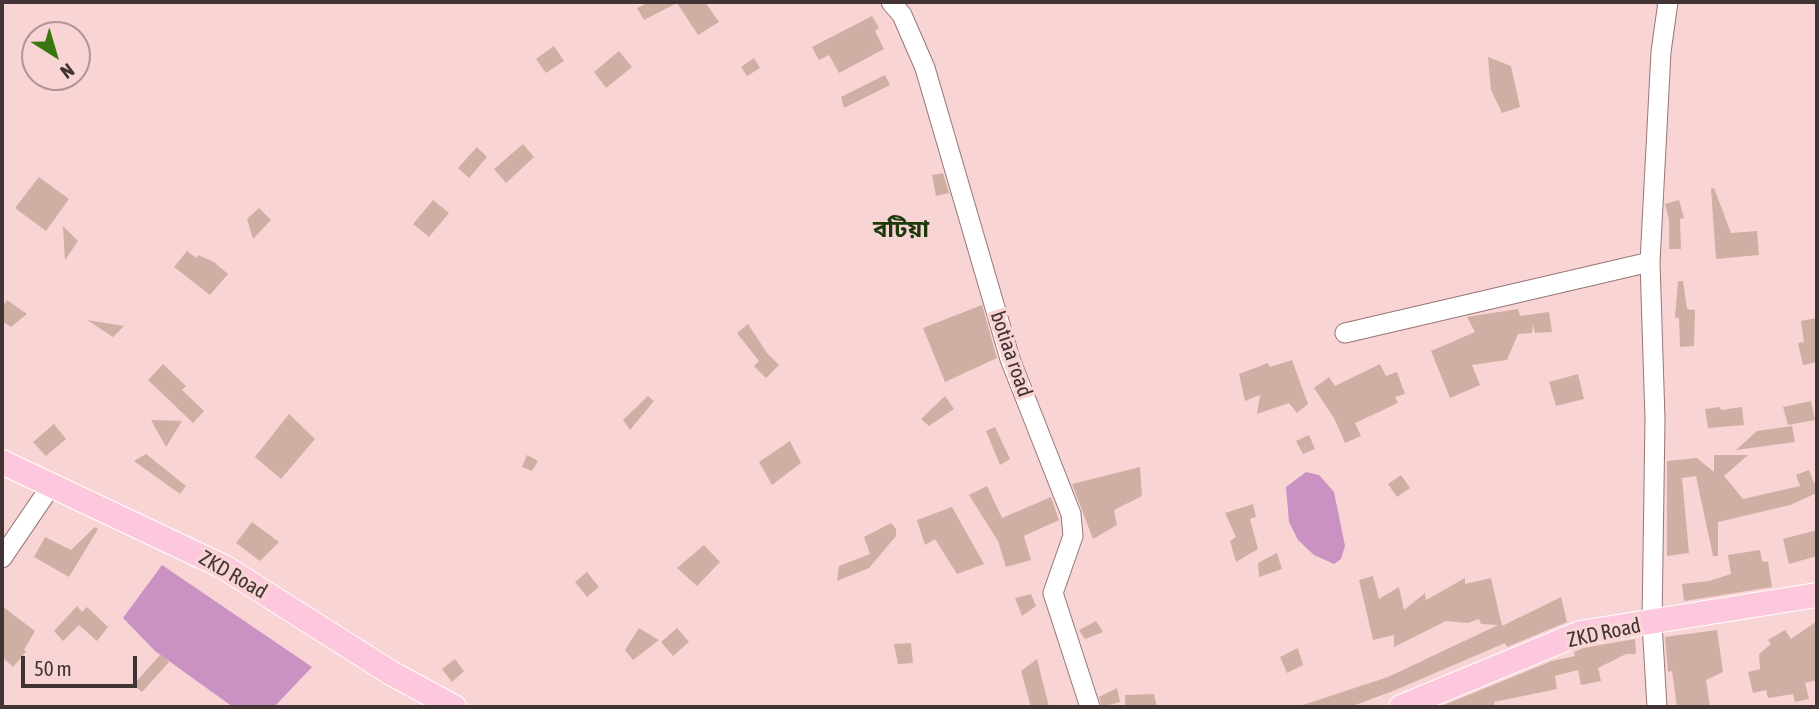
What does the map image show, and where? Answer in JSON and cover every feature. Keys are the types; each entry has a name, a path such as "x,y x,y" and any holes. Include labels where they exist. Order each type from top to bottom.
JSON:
{"main road":[{"name":"ZKD Road","path":"2,462 224,567 391,673 454,707"},
{"name":"ZKD Road","path":"1401,707 1580,634 1817,595"}],"street":[{"name":"botiaa road","path":"891,2 901,15 926,68 1010,359 1071,514 1071,543 1053,593 1090,707"},
{"path":"1657,707 1651,623 1655,419 1650,262 1661,52 1668,2"},
{"path":"1345,333 1650,262"},
{"path":"2,558 51,486"}],"shaded area":[{"path":"1306,472 1319,475 1334,492 1345,546 1341,559 1334,564 1314,555 1298,540 1289,522 1286,487"},
{"path":"162,565 312,667 274,707 233,707 155,651 123,618"}],"building":[{"path":"649,2 705,2 719,22 698,35 677,3 644,20 637,8"},
{"path":"872,16 879,28 875,31 884,49 839,73 829,55 819,60 812,47"},
{"path":"554,46 564,61 546,73 536,59"},
{"path":"619,51 632,67 606,88 594,72"},
{"path":"1488,57 1511,66 1520,107 1502,113 1491,90"},
{"path":"754,58 760,68 747,76 741,67"},
{"path":"885,75 890,85 844,108 841,97"},
{"path":"523,144 534,157 506,183 494,169"},
{"path":"477,147 487,157 469,178 458,168"},
{"path":"943,173 949,193 936,196 932,175"},
{"path":"39,177 69,199 46,231 15,208"},
{"path":"1714,188 1731,233 1757,231 1759,255 1716,259 1711,189"},
{"path":"433,200 449,213 429,237 413,224"},
{"path":"1679,200 1684,218 1680,219 1681,249 1669,249 1669,220 1665,204"},
{"path":"259,208 271,220 253,239 247,219"},
{"path":"63,226 78,241 65,260"},
{"path":"187,251 196,258 198,255 214,262 228,274 210,295 174,267"},
{"path":"1678,281 1683,281 1687,309 1695,310 1694,346 1680,347 1679,318 1675,318"},
{"path":"7,300 27,314 11,327 2,321 2,307"},
{"path":"982,305 997,358 945,382 923,328"},
{"path":"1518,309 1520,316 1549,312 1552,332 1535,333 1533,325 1532,333 1518,334 1507,360 1472,365 1480,385 1450,398 1431,351 1475,332 1467,317"},
{"path":"1817,318 1817,362 1803,365 1798,343 1804,342 1801,321"},
{"path":"87,320 124,326 113,337"},
{"path":"748,324 767,353 779,365 766,378 754,366 759,361 737,333"},
{"path":"1292,360 1308,404 1297,413 1289,403 1257,414 1260,395 1245,401 1239,374 1268,363 1270,367"},
{"path":"163,364 186,386 182,390 204,411 193,423 148,380"},
{"path":"1380,364 1386,376 1397,372 1405,394 1395,397 1398,403 1355,423 1361,436 1345,443 1334,418 1314,388 1329,377 1335,386"},
{"path":"1578,374 1584,399 1556,406 1549,382"},
{"path":"648,396 654,401 630,430 623,420"},
{"path":"945,396 954,409 929,426 921,419"},
{"path":"1811,401 1815,420 1788,425 1783,407"},
{"path":"1720,407 1721,410 1742,407 1744,425 1708,428 1705,409"},
{"path":"289,414 315,439 281,479 255,457"},
{"path":"151,420 182,421 166,447"},
{"path":"54,424 66,439 46,456 33,442"},
{"path":"1792,426 1795,442 1736,450 1757,431"},
{"path":"995,427 1010,459 1000,465 986,431"},
{"path":"1309,435 1315,449 1303,454 1296,441"},
{"path":"790,441 801,463 772,485 759,462"},
{"path":"146,454 186,486 180,494 134,461"},
{"path":"527,455 538,461 532,471 522,467"},
{"path":"1714,455 1748,455 1724,476 1743,499 1800,486 1796,475 1809,470 1814,483 1817,482 1817,493 1790,505 1718,522 1718,556 1713,556 1696,476 1682,478 1689,553 1667,556 1667,461 1697,458 1714,472"},
{"path":"1140,467 1142,496 1114,510 1117,525 1093,539 1072,484"},
{"path":"1401,475 1410,488 1397,497 1388,484"},
{"path":"987,486 1002,518 1051,497 1059,520 1024,536 1031,560 1006,567 998,541 969,495"},
{"path":"1253,504 1256,517 1250,519 1258,549 1236,562 1230,541 1236,537 1225,513"},
{"path":"952,507 984,564 957,574 935,539 925,545 917,520"},
{"path":"252,522 279,542 260,561 236,543"},
{"path":"891,523 896,529 896,536 869,568 837,581 839,566 870,554 864,537"},
{"path":"95,527 98,529 69,577 34,557 45,537 71,550"},
{"path":"1817,530 1817,556 1789,564 1783,539"},
{"path":"704,545 720,562 697,586 677,568"},
{"path":"1760,550 1762,561 1768,562 1772,587 1684,601 1682,584 1709,581 1731,574 1728,555"},
{"path":"1277,553 1282,569 1259,577 1258,563"},
{"path":"587,572 599,587 587,597 575,582"},
{"path":"1373,576 1379,599 1399,587 1404,610 1425,593 1426,600 1465,578 1465,584 1491,578 1502,626 1561,597 1567,622 1507,647 1505,643 1350,707 1304,707 1303,705 1388,677 1498,625 1481,624 1479,619 1468,623 1446,621 1394,647 1394,635 1373,640 1359,580"},
{"path":"1031,594 1036,606 1022,616 1015,598"},
{"path":"2,606 35,631 24,650 26,652 13,667 2,657"},
{"path":"77,606 82,612 87,607 108,627 97,641 79,625 63,641 54,631"},
{"path":"1096,621 1103,632 1085,639 1079,630"},
{"path":"1817,621 1817,680 1805,683 1809,699 1795,702 1793,694 1768,698 1766,690 1753,693 1748,672 1760,669 1759,654 1771,644 1768,640 1785,630 1791,639"},
{"path":"639,628 659,640 633,660 625,650"},
{"path":"677,628 689,642 673,656 661,642"},
{"path":"1717,630 1723,672 1706,680 1710,707 1677,707 1672,671 1668,672 1665,637"},
{"path":"1635,639 1636,654 1626,654 1598,668 1601,681 1581,685 1578,670 1555,676 1557,689 1494,702 1495,707 1439,707 1552,661 1575,656 1574,652 1583,648"},
{"path":"911,643 913,663 898,664 894,644"},
{"path":"1298,648 1303,665 1287,673 1280,657"},
{"path":"161,654 169,662 142,692 133,685"},
{"path":"455,659 464,671 452,682 442,669"},
{"path":"1037,659 1049,707 1031,707 1021,671"},
{"path":"1117,688 1120,702 1102,707 1099,697"},
{"path":"1154,694 1157,707 1125,707 1125,695"}],"district":[{"name":"বটিয়া","path":"901,229"}]}
